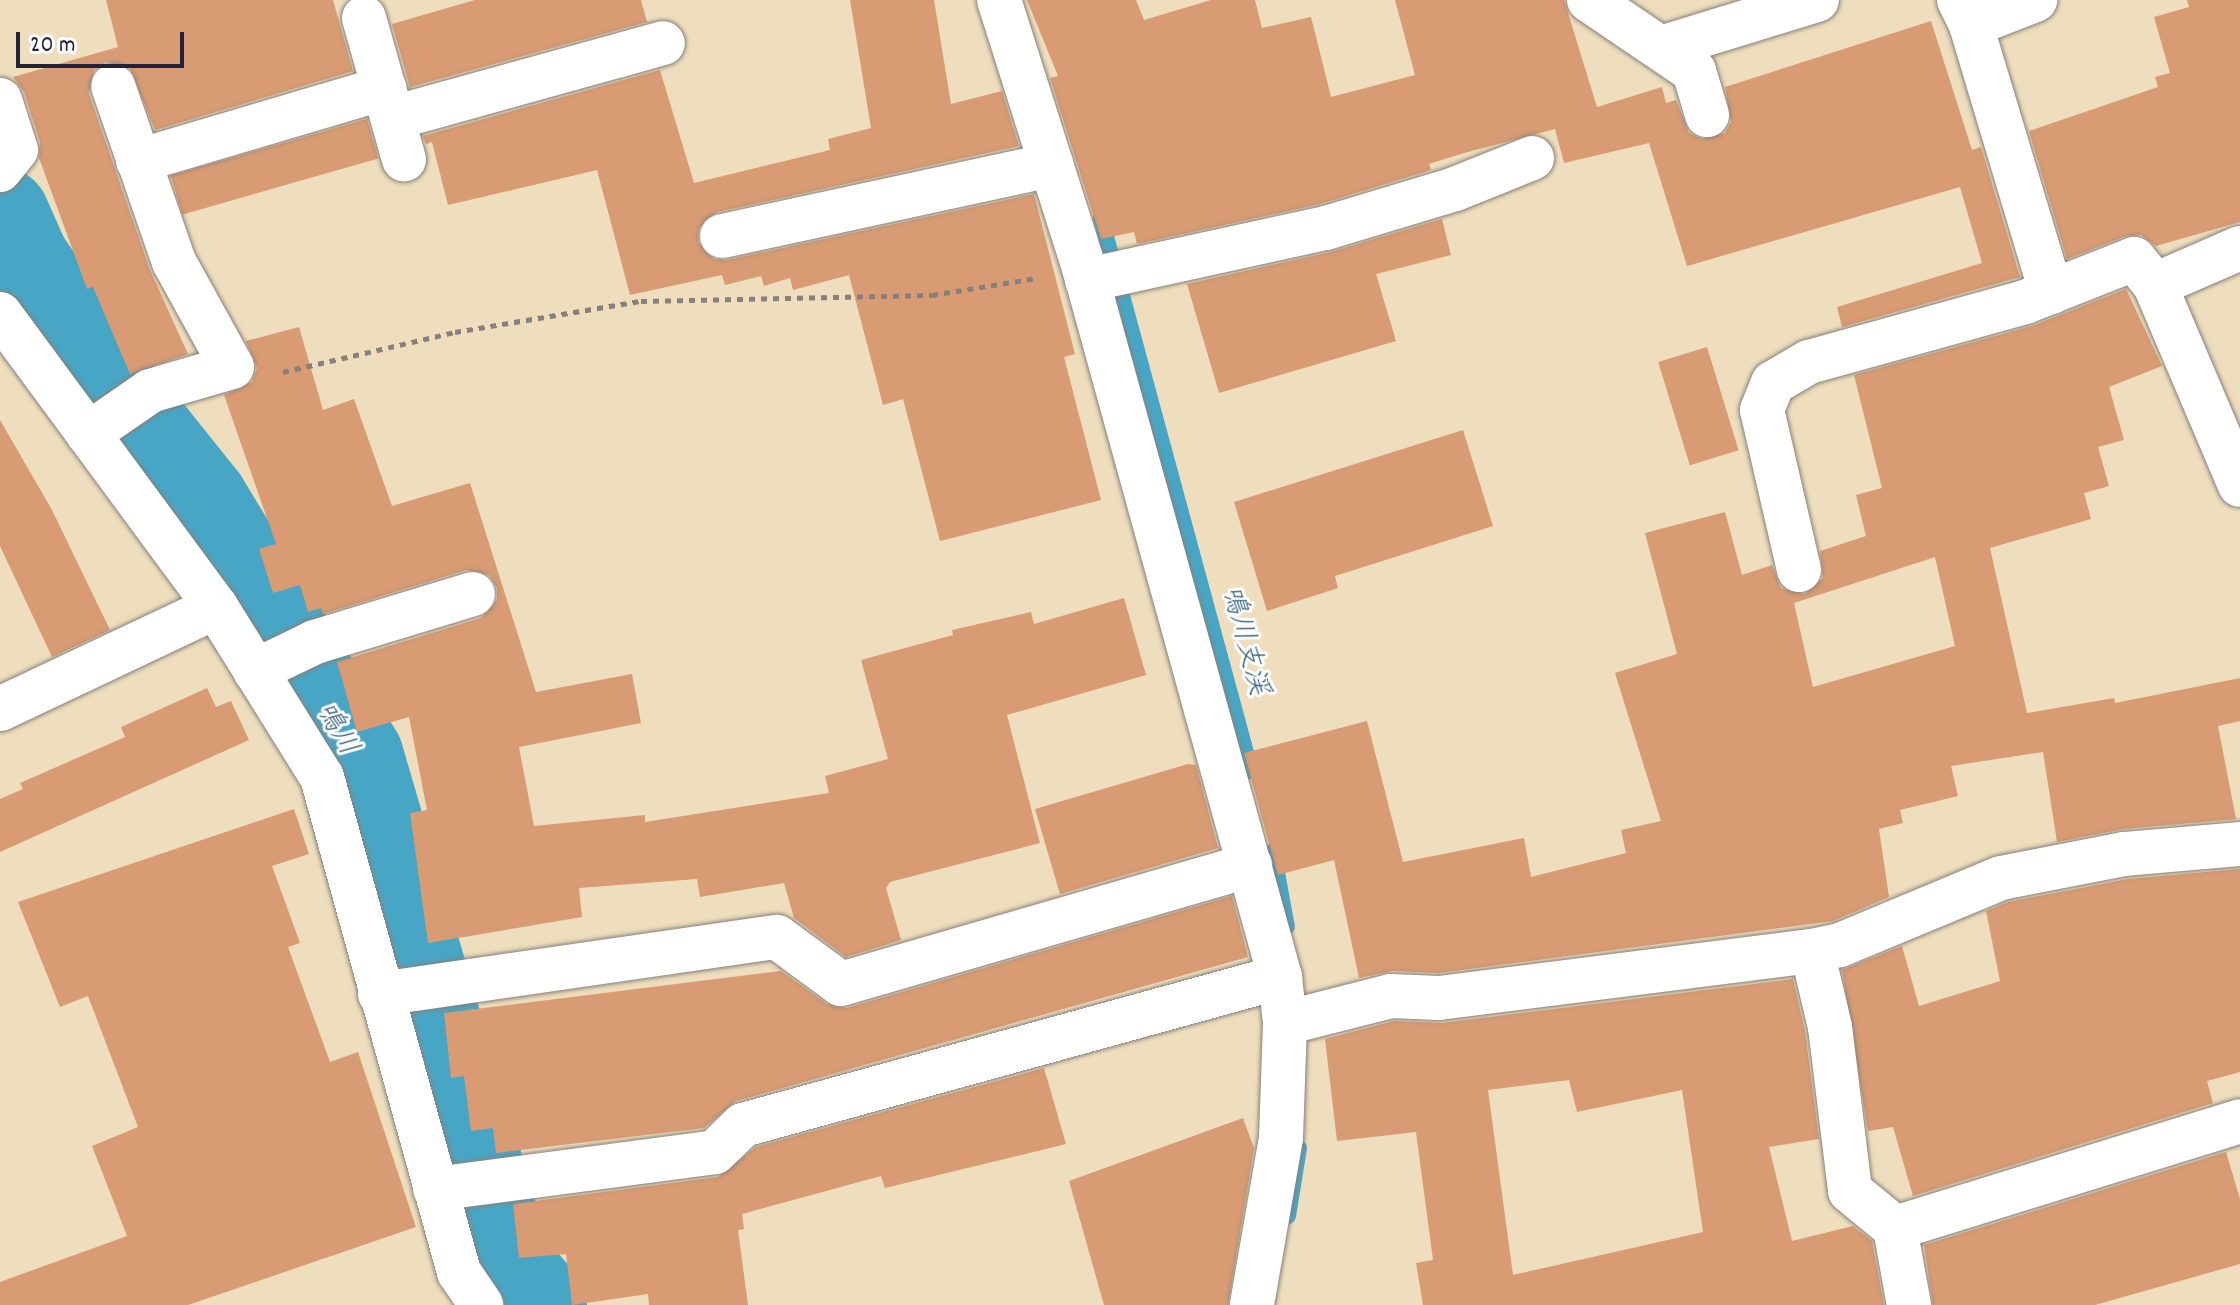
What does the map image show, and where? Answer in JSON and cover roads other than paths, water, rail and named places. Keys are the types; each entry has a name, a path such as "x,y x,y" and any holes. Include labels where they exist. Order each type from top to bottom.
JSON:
{"street":[{"path":"999,0 1087,276 1280,977 1287,1022 1281,1138 1252,1305"},
{"path":"1589,0 1664,47 1694,71 1707,115"},
{"path":"1664,47 1817,0"},
{"path":"2035,0 1965,12 2051,292"},
{"path":"364,18 394,122"},
{"path":"138,161 394,122 663,43"},
{"path":"90,433 150,391 232,367 174,262 113,86"},
{"path":"0,100 8,160"},
{"path":"1087,276 1153,266 1326,228 1455,189 1532,158"},
{"path":"722,236 1051,165"},
{"path":"2155,285 2240,248"},
{"path":"1799,570 1762,410 1773,383 1809,362 2051,292 2134,259 2155,285 2237,468"},
{"path":"0,314 216,607 284,658 322,777 459,1272 481,1305"},
{"path":"284,658 473,594"},
{"path":"0,709 216,607"},
{"path":"1287,1022 1391,996 1439,998 1812,951 1840,945 2001,878 2125,854 2240,844"},
{"path":"382,993 777,937 841,984 1250,865"},
{"path":"1812,951 1830,1027 1850,1191 1895,1228 1909,1305"},
{"path":"437,1189 715,1152 743,1125 1280,977"},
{"path":"1895,1228 2240,1121"}],"waterway":[{"name":"鳴川","path":"0,217 20,262 107,388 199,503 354,758 502,1265 537,1305"},
{"name":"鳴川支渓","path":"1101,218 1251,771"},
{"name":"鳴川支渓","path":"1273,851 1287,927"},
{"name":"鳴川支渓","path":"1288,1216 1299,1148"}]}
